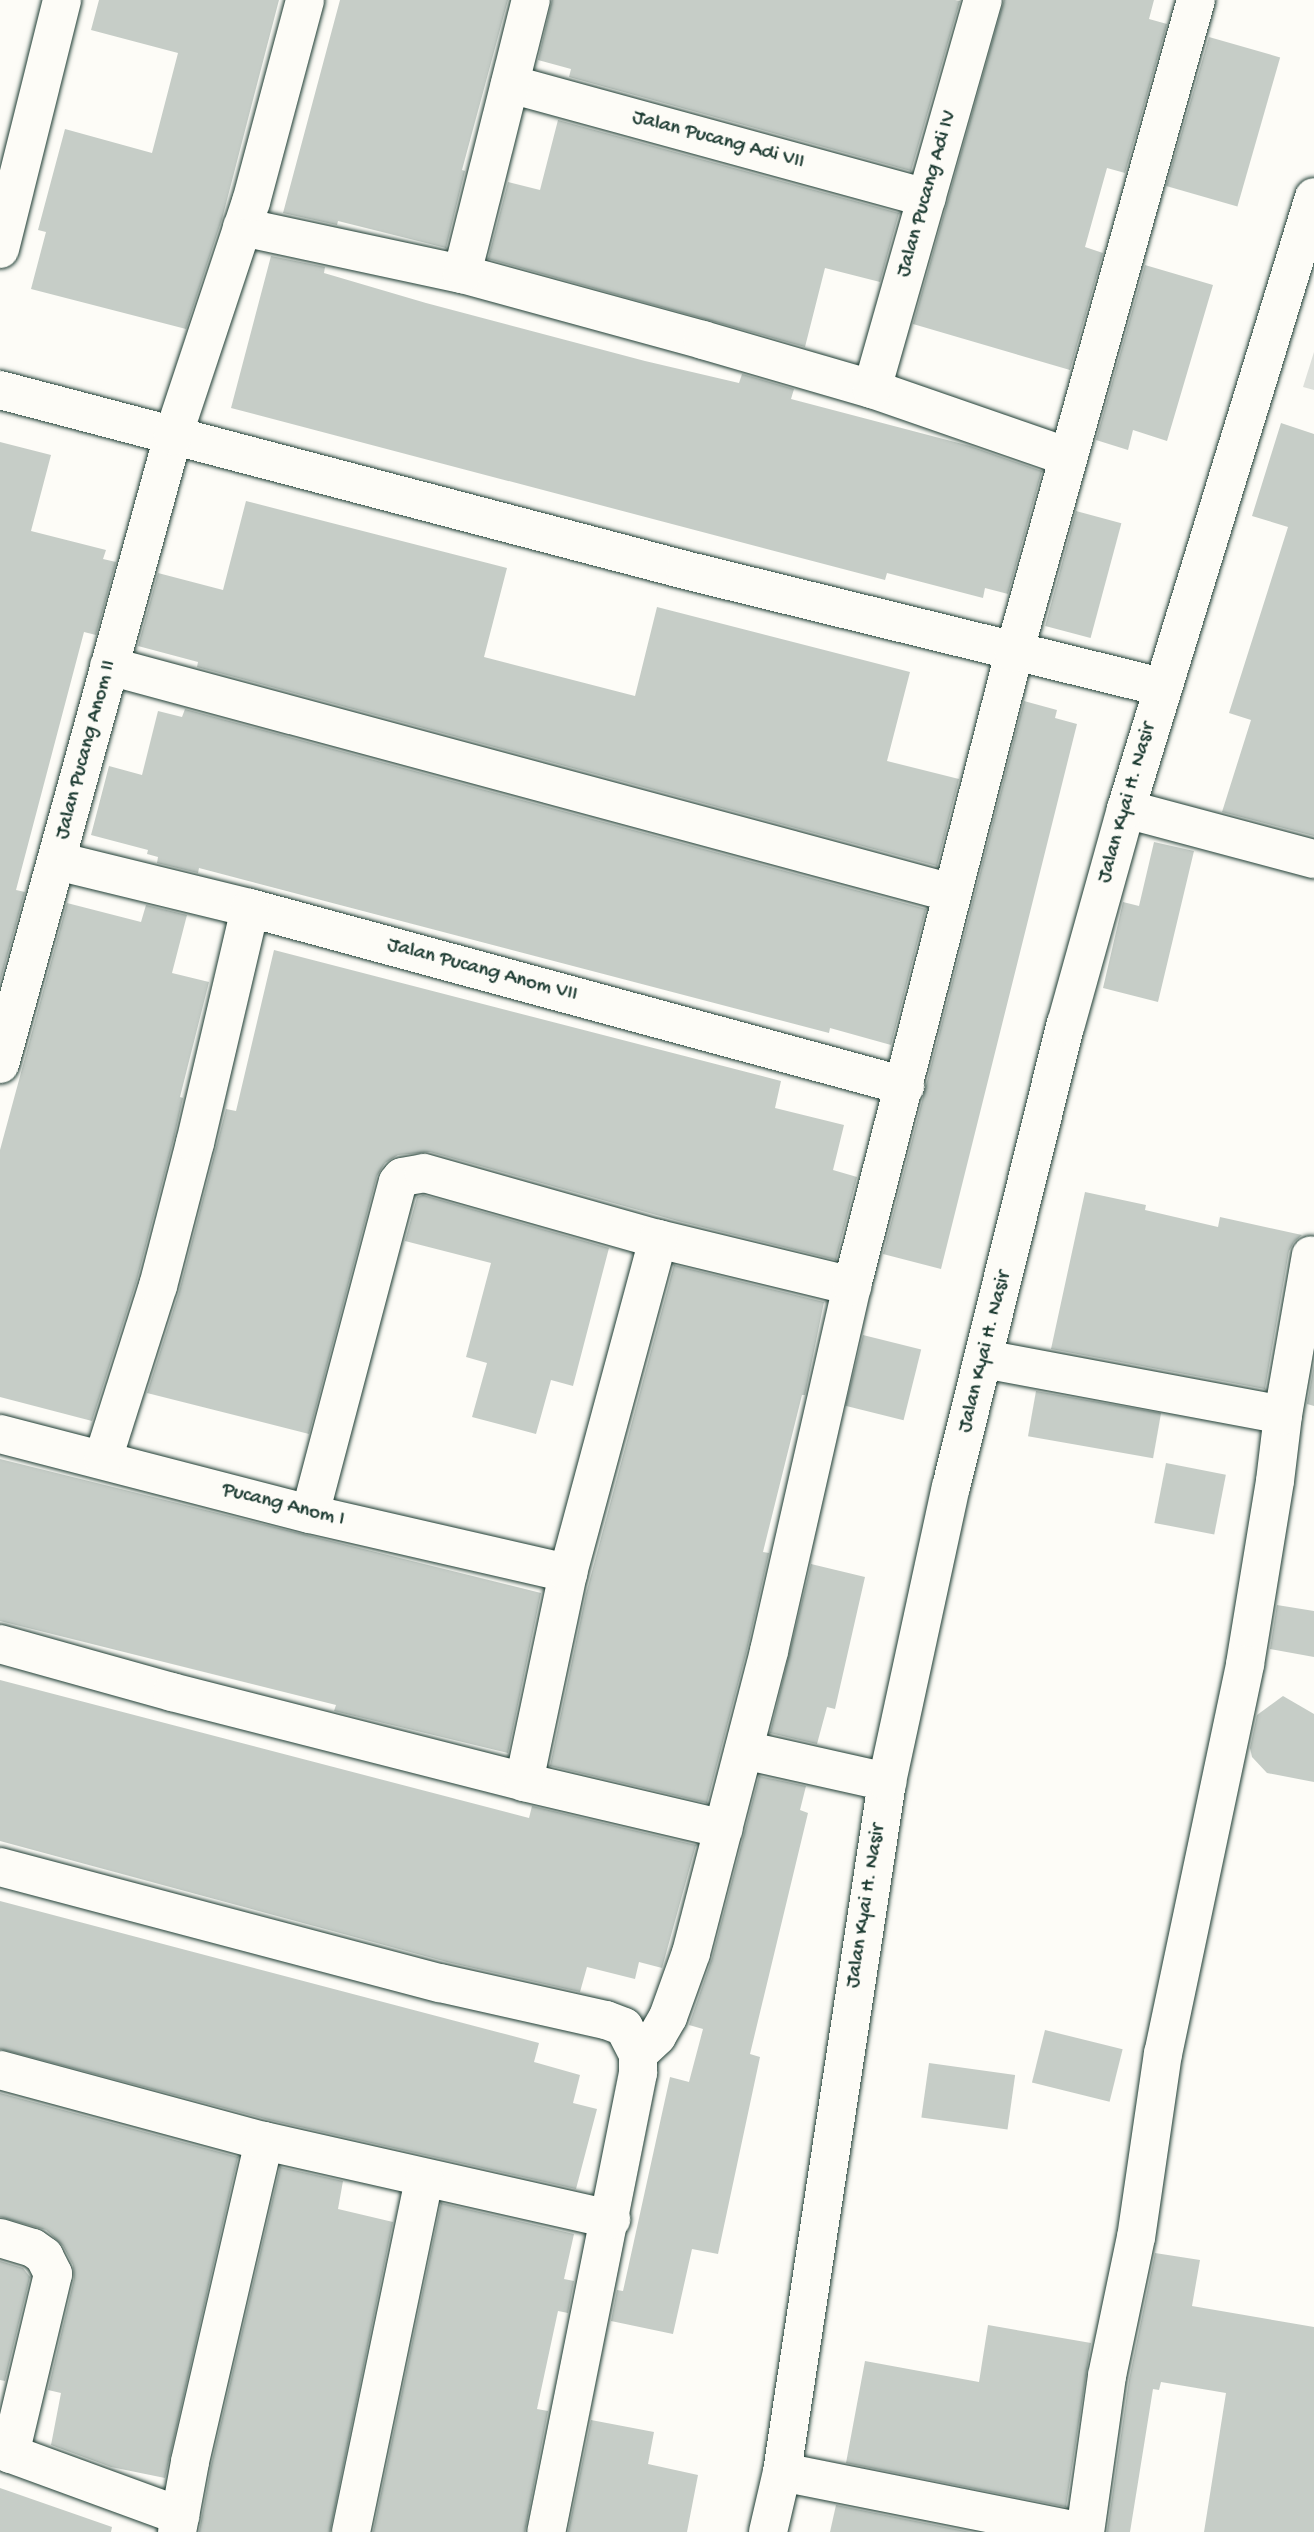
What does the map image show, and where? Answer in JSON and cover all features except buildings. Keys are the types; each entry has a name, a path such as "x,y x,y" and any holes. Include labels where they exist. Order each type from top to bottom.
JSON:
{"street":[{"path":"0,248 15,125 61,0"},
{"name":"Jalan Pucang Anom II","path":"0,1064 173,436 242,227 305,0"},
{"path":"463,274 531,0"},
{"name":"Jalan Pucang Adi IV","path":"872,389 983,0"},
{"path":"638,2053 657,2036 668,2017 691,1952 744,1751 852,1286 1014,653 1196,0"},
{"name":"Jalan Pucang Adi VII","path":"510,84 927,198"},
{"name":"Jalan Kyai H. Nasir","path":"768,2532 782,2472 887,1782 951,1487 1066,1024 1126,809 1314,197"},
{"path":"242,227 463,274 872,389 1068,457"},
{"path":"0,390 1014,653 1162,687"},
{"path":"109,666 952,893"},
{"path":"1126,809 1314,859"},
{"name":"Jalan Pucang Anom VII","path":"57,861 250,908 905,1086"},
{"path":"103,1460 158,1286 195,1143 250,908"},
{"path":"310,1514 398,1182 402,1177 424,1173 658,1239 852,1286"},
{"path":"524,1782 568,1573 658,1239"},
{"path":"782,2472 1084,2532 1105,2390 1136,2237 1163,2053 1245,1665 1283,1415 1311,1255"},
{"path":"984,1359 1283,1415"},
{"name":"Pucang Anom I","path":"0,1434 310,1514 568,1573"},
{"path":"0,1644 524,1782 724,1829"},
{"path":"744,1751 887,1782"},
{"path":"0,1867 440,1983 607,2020 624,2027 638,2053 638,2073 611,2219 546,2532"},
{"path":"0,2070 264,2141 611,2219"},
{"path":"0,2238 33,2248 44,2256 53,2274 5,2452 179,2524 264,2141"},
{"path":"351,2532 424,2179"}],"shaded area":[{"path":"1314,352 1314,390 1303,387"}]}
